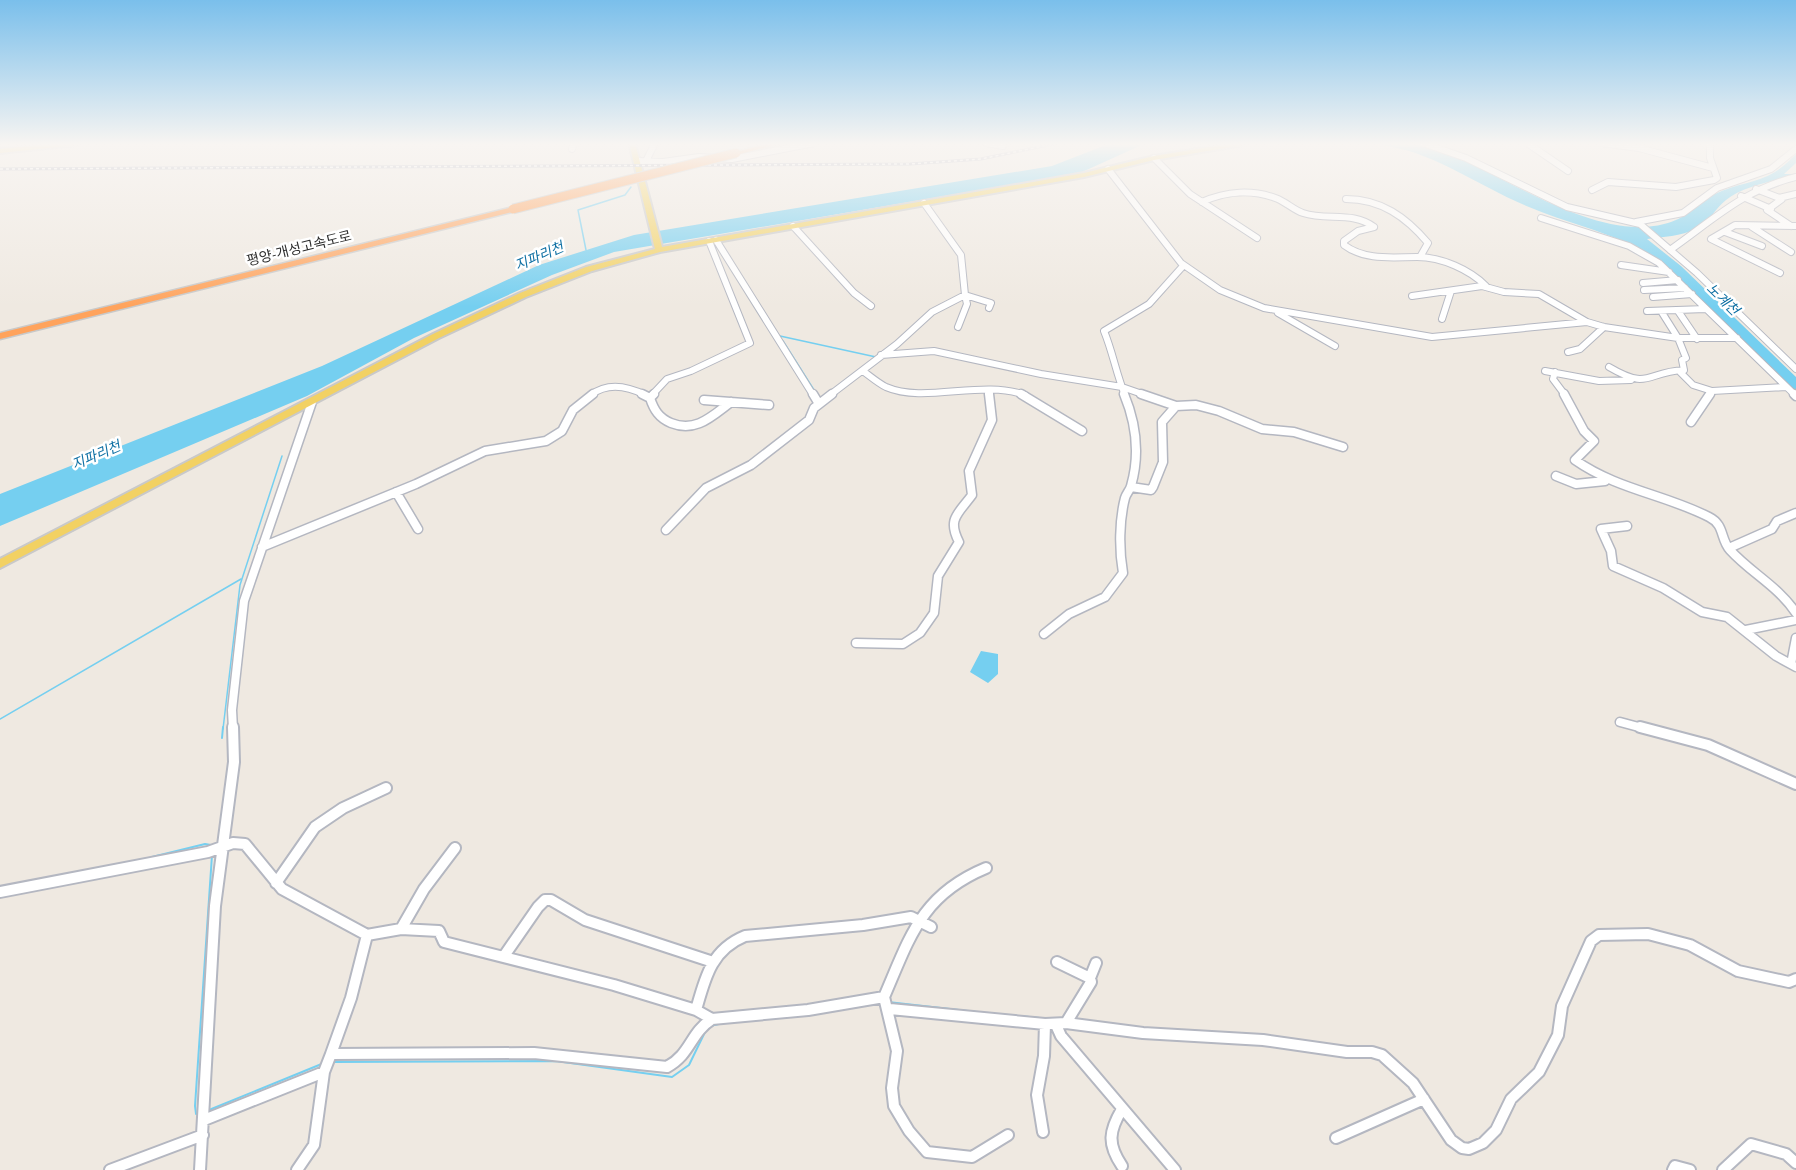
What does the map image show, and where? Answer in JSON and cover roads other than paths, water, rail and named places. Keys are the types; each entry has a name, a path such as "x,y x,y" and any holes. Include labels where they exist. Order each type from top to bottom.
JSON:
{"highway":[{"name":"평양-개성고속도로","path":"0,334 550,198"}],"main road":[{"path":"646,198 658,247"},
{"path":"0,564 369,370 504,303 589,269 658,247 713,240 953,198"}],"street":[{"path":"1130,198 1183,266 1213,285 1275,312 1335,346"},
{"path":"1197,198 1257,238"},
{"path":"1202,202 1212,198"},
{"path":"1271,198 1303,213 1363,219 1374,227 1358,231 1346,239 1344,243 1347,249 1388,259 1420,256 1465,269 1479,278 1486,286"},
{"path":"1346,199 1363,198 1406,219 1428,243 1420,256"},
{"path":"1548,198 1568,207 1634,222 1644,227 1796,369"},
{"path":"1634,222 1680,214 1705,198"},
{"path":"1670,250 1707,225 1739,198"},
{"path":"1745,198 1771,209"},
{"path":"1779,198 1782,199 1767,210 1793,226"},
{"path":"924,203 961,255 964,295 967,304 958,327"},
{"path":"1541,218 1629,246 1651,257 1673,275 1796,396"},
{"path":"1780,273 1711,239 1735,225 1793,226"},
{"path":"793,226 854,293 871,306"},
{"path":"1752,226 1791,252"},
{"path":"1725,232 1761,246"},
{"path":"650,398 667,380 750,343 713,240"},
{"path":"713,240 819,404"},
{"path":"1621,265 1673,275"},
{"path":"1044,634 1069,614 1106,597 1123,573 1120,555 1125,497 1131,487 1136,446 1134,417 1113,366 1114,356 1105,329 1149,304 1183,266"},
{"path":"1673,275 1643,286 1685,288"},
{"path":"1412,296 1486,286 1504,292 1539,294 1587,322 1604,327 1678,338 1737,338"},
{"path":"1442,320 1451,291"},
{"path":"1653,297 1692,294"},
{"path":"666,530 706,488 751,465 809,420 814,408 824,402 838,387 897,344 932,312 964,295 991,303 989,308"},
{"path":"1647,311 1706,309"},
{"path":"1545,371 1571,374 1588,381 1618,383 1652,379 1664,371 1680,372 1686,368 1682,360 1686,358 1678,338 1661,311"},
{"path":"1678,311 1697,339"},
{"path":"1275,312 1362,324 1411,335 1436,336 1472,335 1481,330 1545,328 1587,322"},
{"path":"1568,352 1580,349 1604,327"},
{"path":"879,356 934,351 1041,374 1122,387 1176,405 1208,408 1262,429 1294,432 1343,447"},
{"path":"1609,366 1631,380"},
{"path":"863,371 886,387 899,390 932,393 989,390 1032,397 1082,431"},
{"path":"1555,372 1553,379 1571,404 1584,431 1594,441 1575,460 1605,480 1633,492 1672,500 1709,516 1723,529 1729,548 1783,593 1796,613"},
{"path":"1680,372 1693,385 1712,392 1786,387"},
{"path":"262,547 396,492 485,452 535,445 555,436 562,431 573,410 598,390 616,386 629,387 650,398 658,416 670,424 689,428 704,422 731,402"},
{"path":"856,643 903,645 915,638 931,620 936,604 938,576 959,542 952,529 952,522 972,495 969,471 992,420 989,390"},
{"path":"1691,422 1712,392"},
{"path":"704,400 755,402 769,405"},
{"path":"200,1170 215,906 215,850 234,762 232,710 244,601 312,402"},
{"path":"1131,487 1151,490 1153,487 1163,462 1162,422 1176,405"},
{"path":"1556,476 1576,484 1605,480"},
{"path":"396,492 418,529"},
{"path":"1729,548 1772,529 1777,521 1796,513"},
{"path":"1627,526 1601,529 1611,551 1613,566 1663,588 1702,612 1727,616 1776,656 1794,666 1796,638"},
{"path":"1746,630 1758,625 1769,626 1796,620"},
{"path":"1620,722 1708,745 1796,784"},
{"path":"276,883 315,826 343,808 386,788"},
{"path":"0,892 215,850 233,843 245,844 253,850 282,890 367,935 401,929 439,931 444,942 614,985 696,1010 712,1019"},
{"path":"401,929 424,889 455,848"},
{"path":"986,868 956,880 918,920 887,1002 889,1023 897,1050 897,1065 891,1095 903,1123 927,1152 972,1157 1008,1135"},
{"path":"504,956 538,907 545,900 552,899 583,919 671,946 710,961"},
{"path":"696,1010 710,961 729,940 745,936 863,925 911,917 931,927"},
{"path":"204,1114 327,1063 534,1053 645,1067 667,1067 681,1061 688,1053 697,1031 712,1019 887,1002 1143,1033 1263,1040 1347,1052 1372,1052 1382,1055 1395,1066 1424,1099 1451,1140 1462,1148 1469,1149 1483,1143 1496,1130 1511,1099 1539,1072 1558,1035 1562,1006 1577,977 1591,941 1599,935 1648,934 1690,945 1738,971 1789,982 1796,979"},
{"path":"297,1170 314,1144 327,1063 351,998 367,935"},
{"path":"1057,962 1090,978"},
{"path":"1042,1132 1037,1095 1044,1056 1056,1024 1089,988 1096,963"},
{"path":"1056,1024 1061,1036 1175,1170"},
{"path":"1336,1138 1424,1099"},
{"path":"1122,1109 1108,1137 1111,1151 1122,1167"},
{"path":"110,1170 202,1136"},
{"path":"1723,1170 1751,1144 1786,1154 1796,1163"},
{"path":"1673,1170 1675,1166 1690,1170"}],"water":[{"path":"861,198 935,198 614,252 552,275 414,338 307,396 0,526 0,494 322,366 539,265 634,235"},
{"path":"1509,198 1539,198 1581,216 1610,224 1638,227 1672,222 1710,198 1730,198 1696,229 1678,235 1647,239 1681,266 1796,377 1796,391 1664,264 1617,239"},
{"path":"981,651 998,654 998,674 988,683 970,672"}],"waterway":[{"path":"586,250 578,210 617,198"},
{"path":"780,336 876,357"},
{"path":"783,341 814,390"},
{"path":"223,729 240,585 282,456"},
{"path":"0,719 241,579"},
{"path":"222,738 223,727"},
{"path":"152,857 205,844 211,845"},
{"path":"199,1114 196,1114 195,1106 212,855"},
{"path":"888,1002 1003,1015"},
{"path":"850,1008 881,1003"},
{"path":"1007,1015 1050,1019"},
{"path":"710,1026 723,1023"},
{"path":"334,1062 556,1061 672,1077 689,1065 705,1032"},
{"path":"209,1110 324,1063"}],"water label":[{"name":"지파리천","path":"539,256"},
{"name":"노계천","path":"1723,299"},
{"name":"지파리천","path":"96,455"}]}
